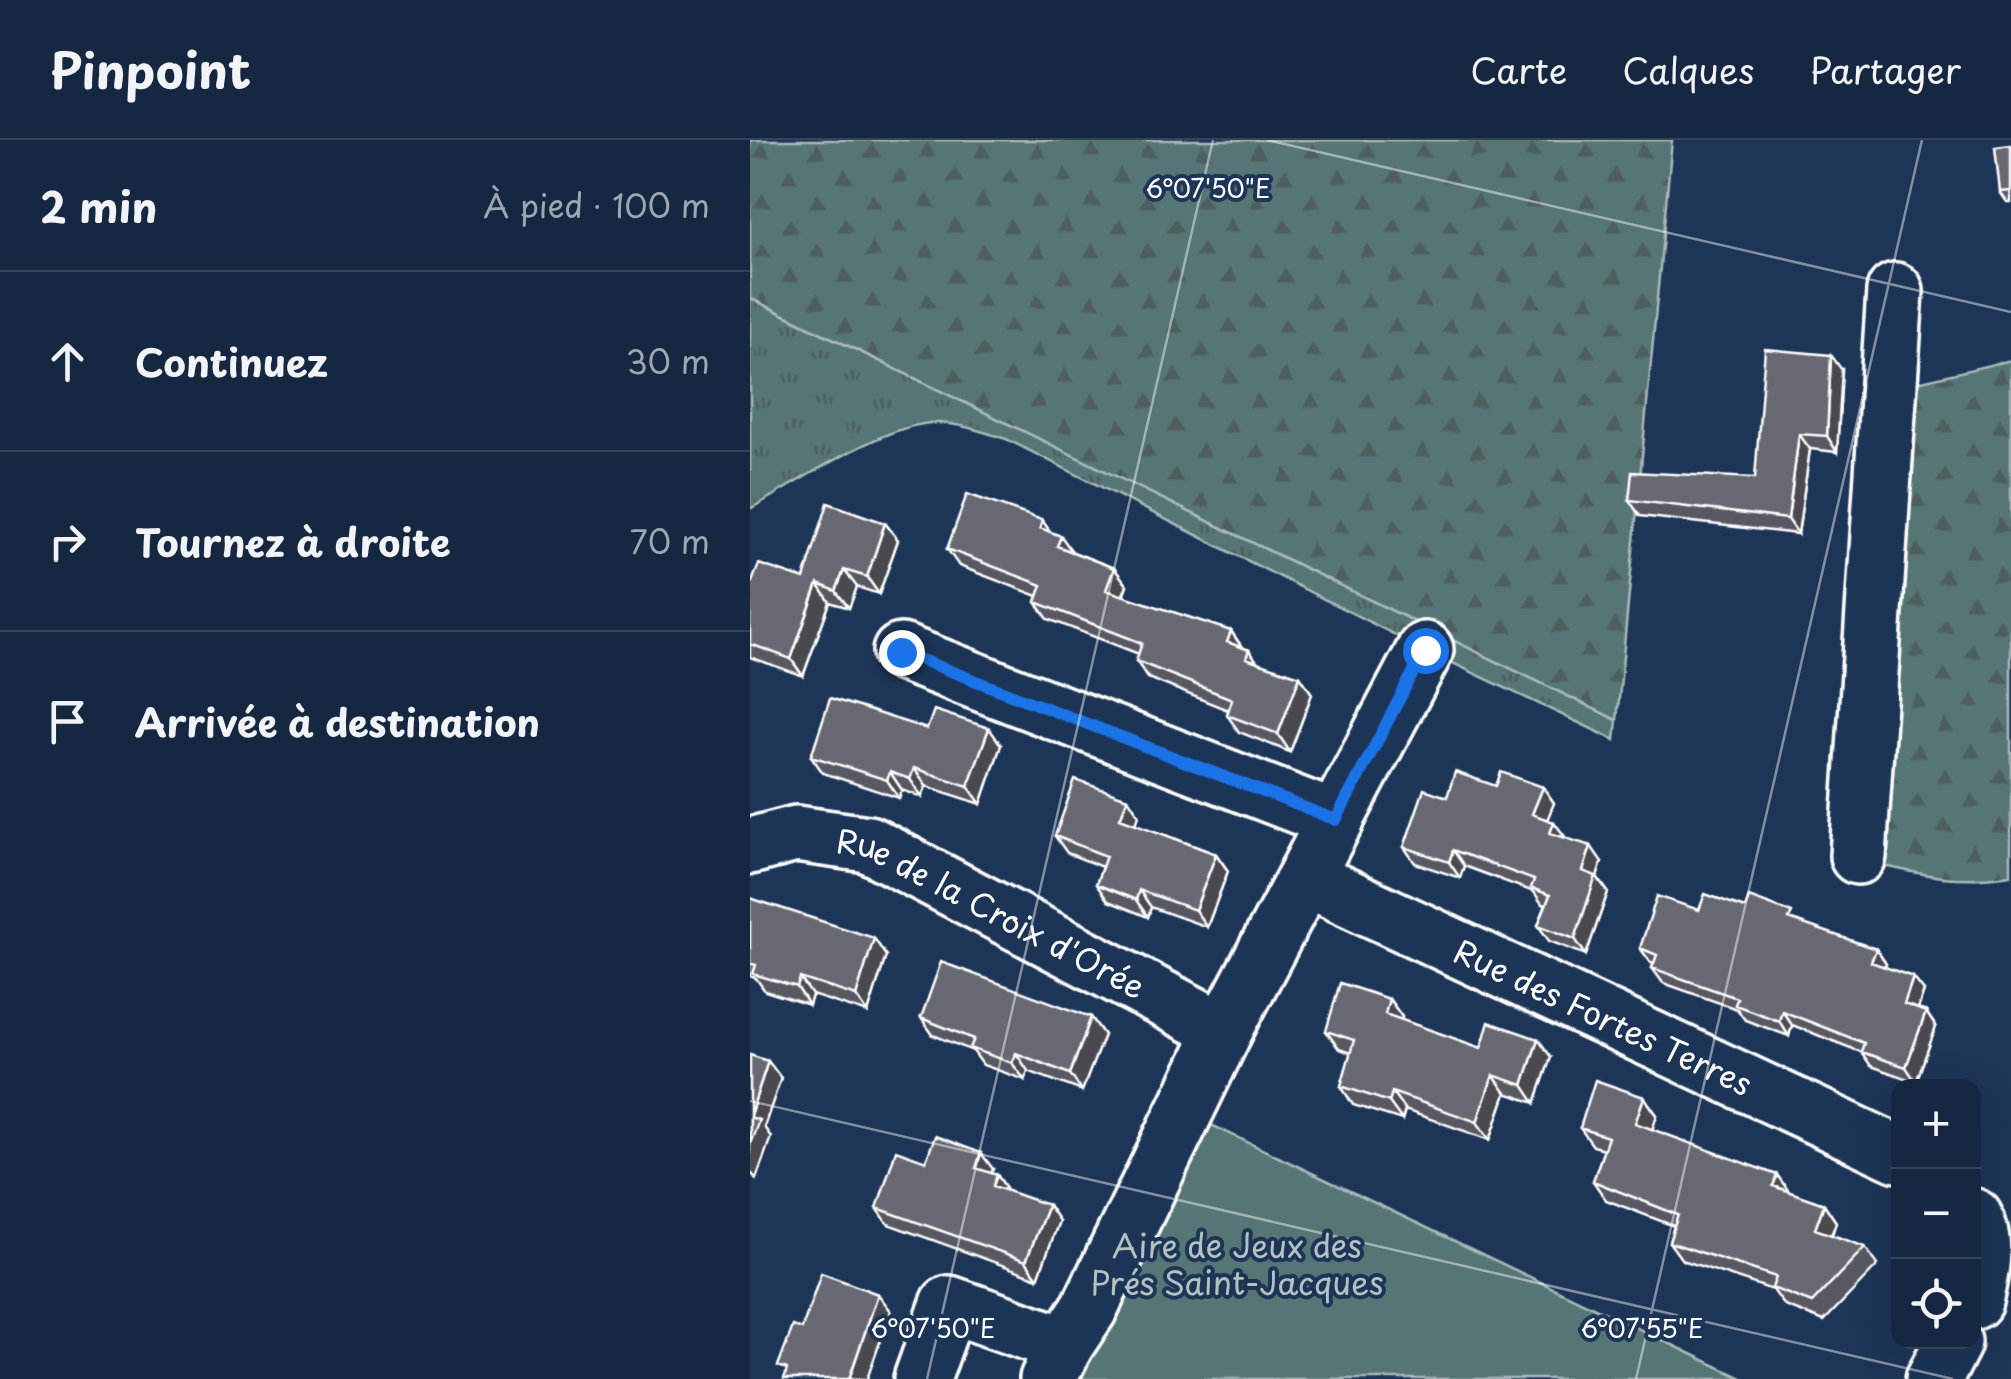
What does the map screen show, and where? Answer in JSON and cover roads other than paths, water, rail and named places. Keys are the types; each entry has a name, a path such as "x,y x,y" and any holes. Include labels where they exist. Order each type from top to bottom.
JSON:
{"street":[{"path":"1858,856 1895,291"},
{"path":"922,1379 950,1304 1057,1362 1089,1309 1224,1031 1425,650"},
{"path":"901,652 1336,820"},
{"name":"Rue de la Croix d'Orée","path":"750,846 796,834 868,844 1224,1031"},
{"name":"Rue des Fortes Terres","path":"1306,878 1891,1151"},
{"path":"1934,1379 1949,1349"}],"park label":[{"name":"Aire de Jeux des Prés Saint-Jacques","path":"1237,1264"}]}
